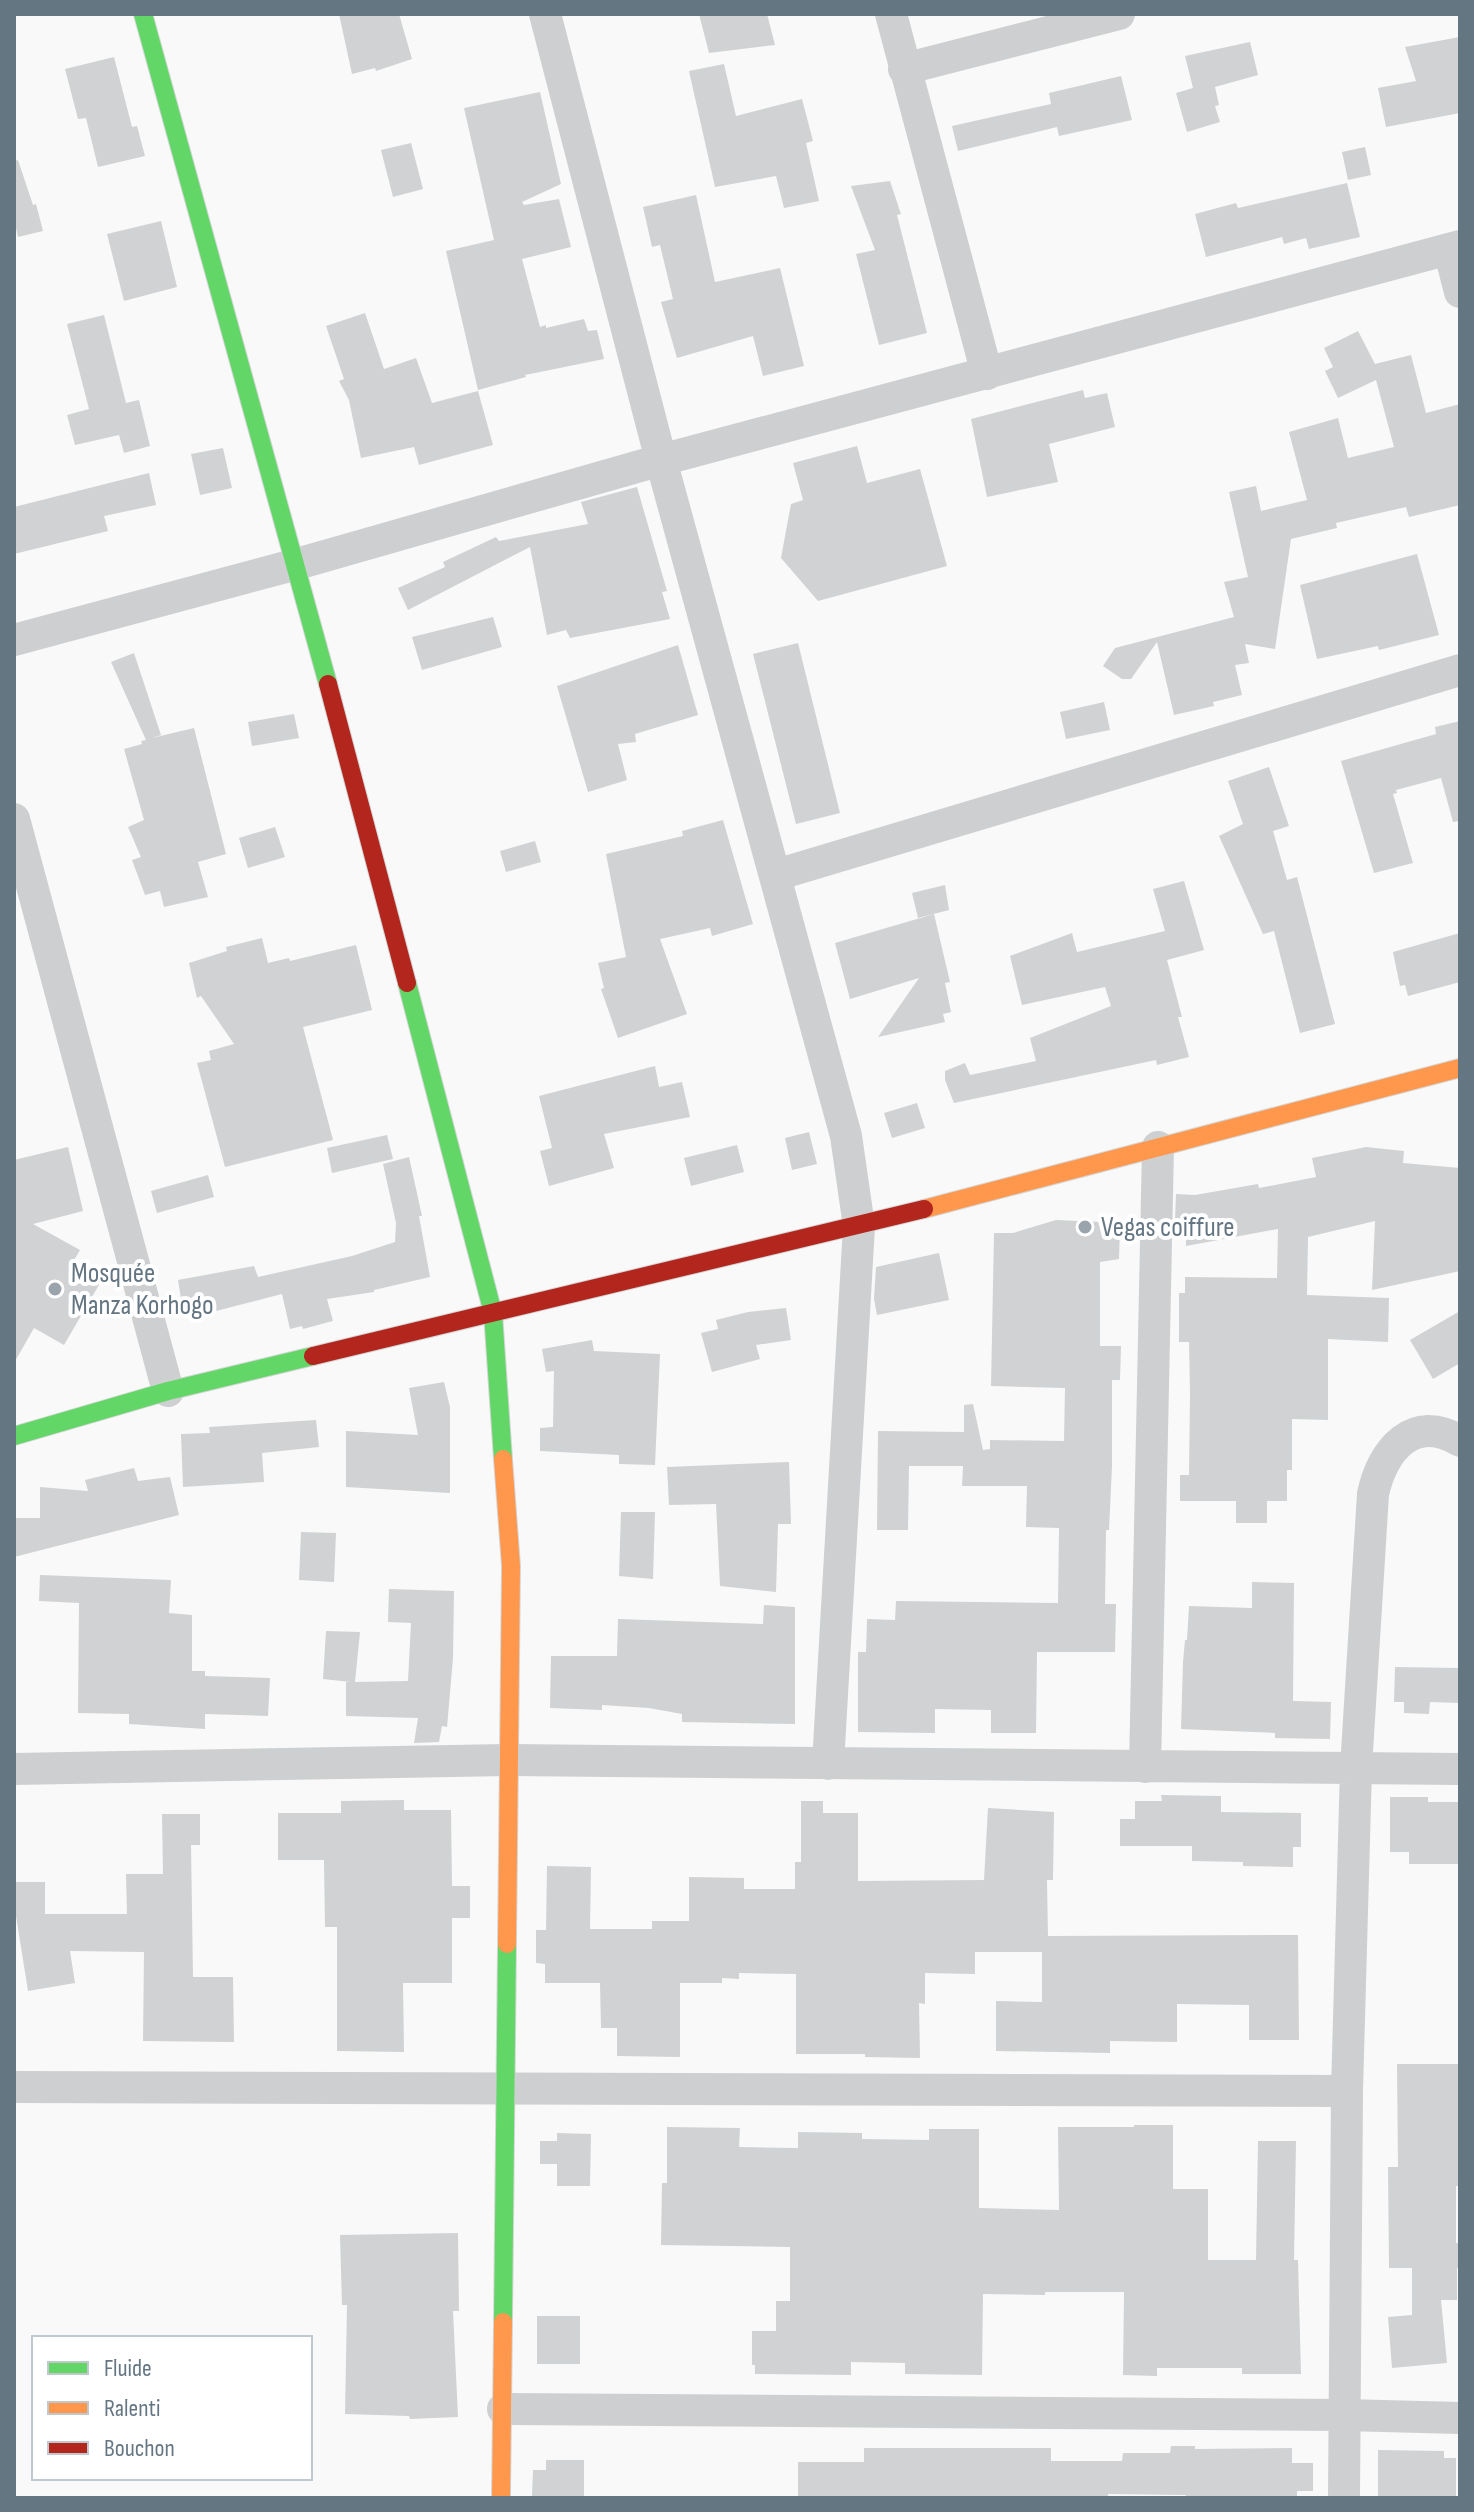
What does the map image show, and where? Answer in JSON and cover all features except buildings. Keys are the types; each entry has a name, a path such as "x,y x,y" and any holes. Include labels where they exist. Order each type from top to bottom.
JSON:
{"street":[{"path":"143,14 297,564 493,1313 511,1566 501,2498"},
{"path":"545,14 661,460 846,1136 859,1226 828,1764"},
{"path":"891,14 987,374"},
{"path":"904,69 1119,14"},
{"path":"14,640 297,564 661,460 1455,247 1460,292"},
{"path":"776,875 1460,670"},
{"path":"14,819 168,1391"},
{"path":"14,1436 168,1391 859,1226 1460,1068"},
{"path":"1145,1767 1158,1147"},
{"path":"1344,2498 1347,2091 1356,1768 1373,1494 1378,1471 1391,1449 1409,1437 1430,1430 1460,1441"},
{"path":"14,1769 507,1760 1460,1769"},
{"path":"14,2087 1347,2091"},
{"path":"503,2409 1460,2418"}],"traffic: fast":[{"path":"143,14 328,684"},
{"path":"407,983 493,1313 503,1459"},
{"path":"14,1436 168,1391 313,1356"},
{"path":"503,2322 507,1944"}],"traffic: slow":[{"path":"924,1209 1460,1068"},
{"path":"503,1459 511,1566 507,1944"},
{"path":"501,2498 503,2322"}],"traffic: jam":[{"path":"328,684 407,983"},
{"path":"313,1356 924,1209"}],"place":[{"name":"Vegas coiffure","path":"1085,1227"},
{"name":"Mosquée Manza Korhogo","path":"55,1289"}]}
